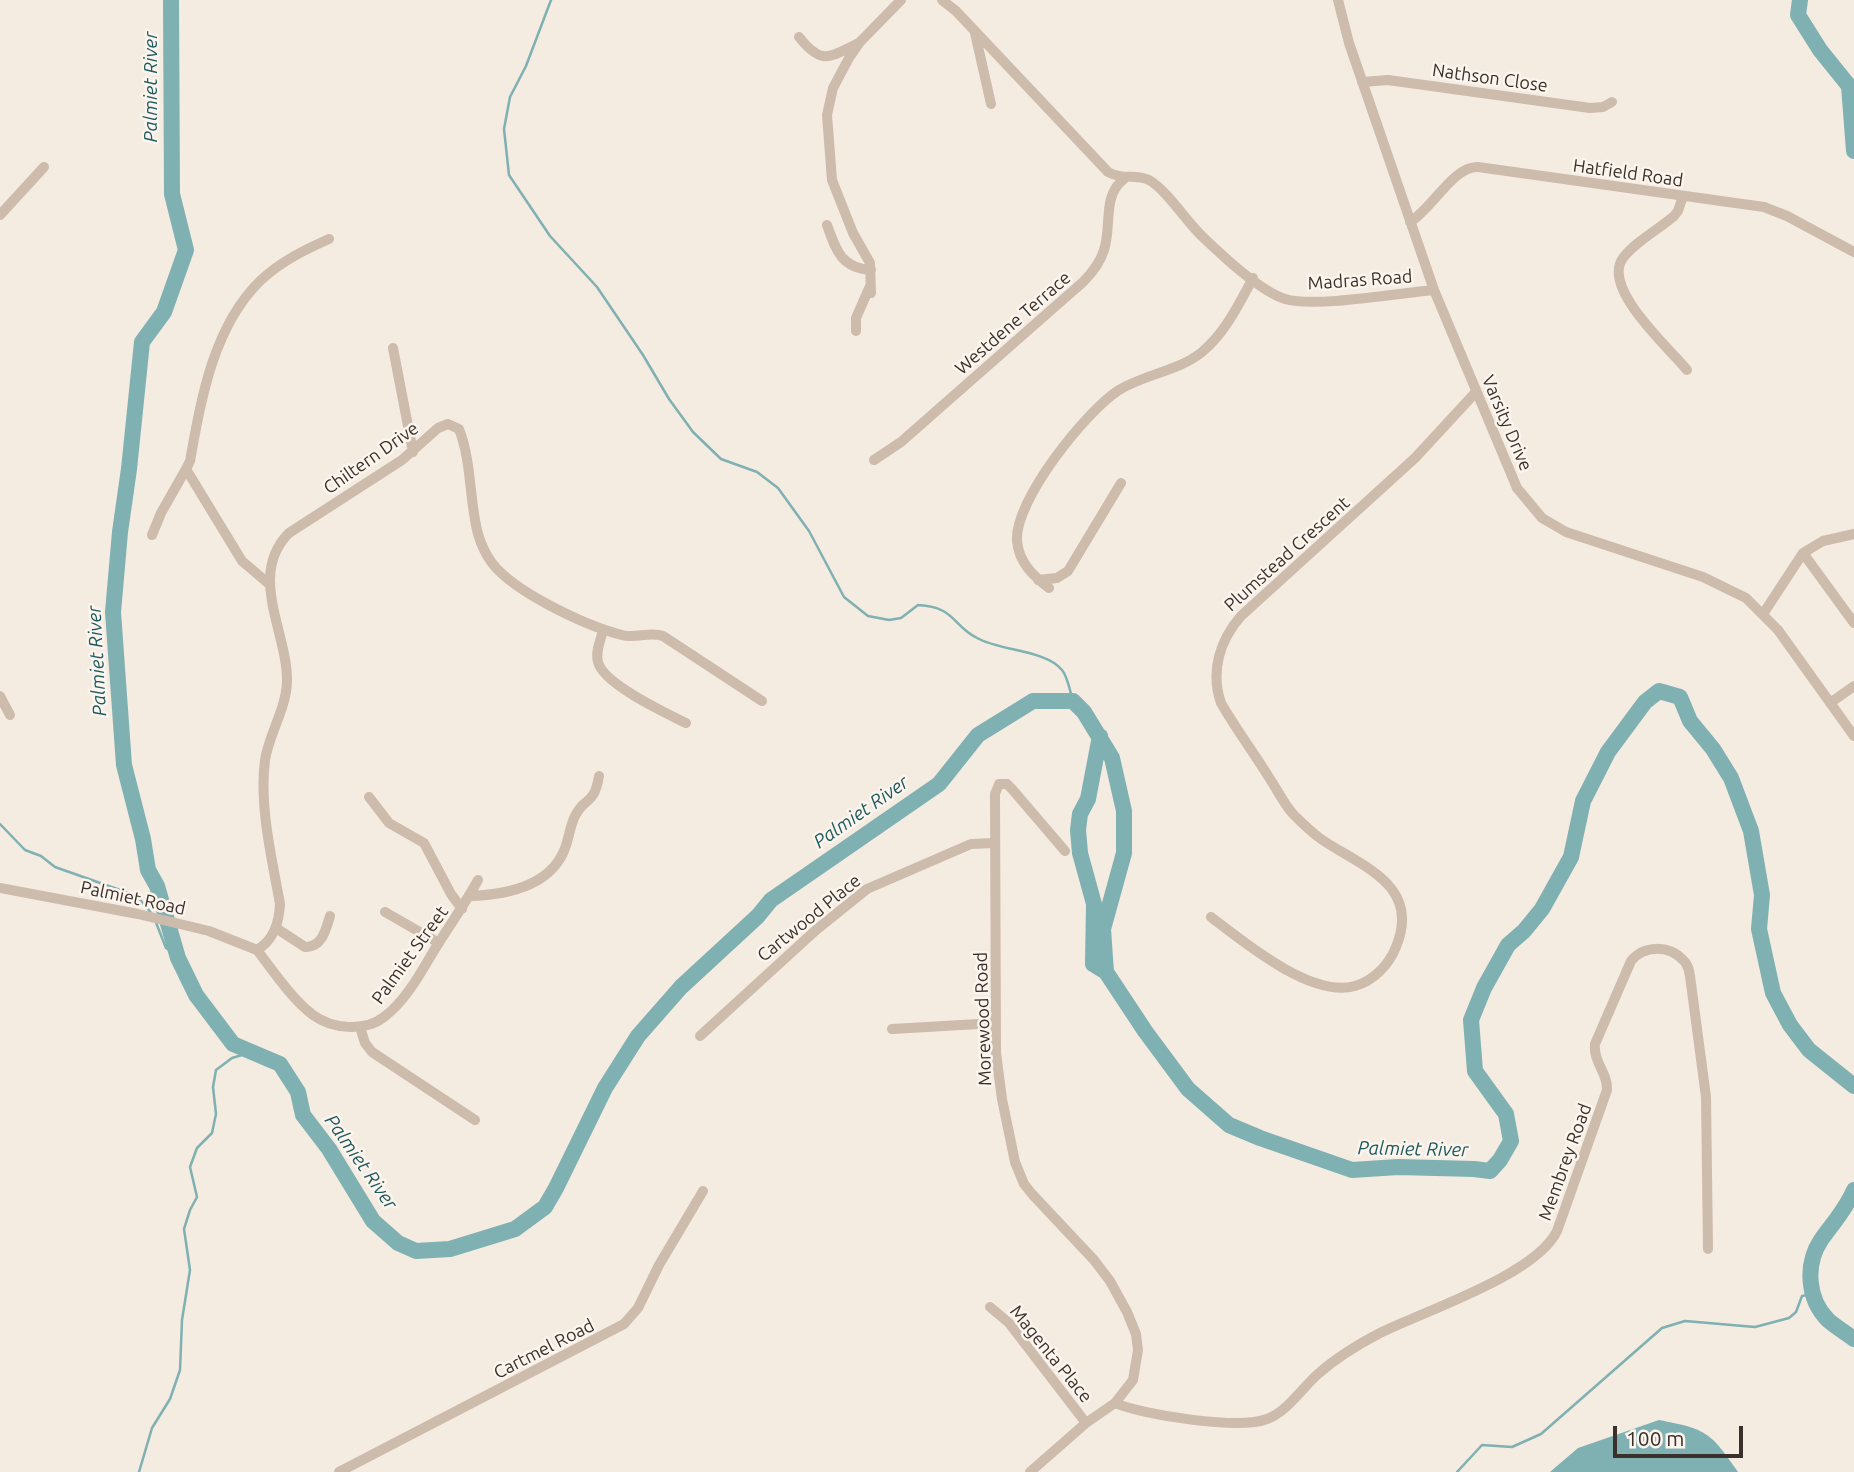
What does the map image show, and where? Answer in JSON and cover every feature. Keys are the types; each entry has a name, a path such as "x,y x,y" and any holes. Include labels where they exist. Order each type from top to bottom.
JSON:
{"street":[{"path":"856,331 856,318 871,289 871,270 832,180 827,115 833,88 860,42 901,0"},
{"name":"Madras Road","path":"942,0 956,11 1104,168 1124,178 1139,177 1152,182 1195,230 1229,261 1272,293 1288,300 1323,301 1434,290"},
{"name":"Varsity Drive","path":"1338,0 1362,82 1434,290 1510,475 1529,504 1548,522 1576,536 1721,584 1746,598 1778,630 1854,736"},
{"path":"975,33 991,104"},
{"path":"799,37 810,51 822,57 836,55 860,42"},
{"name":"Nathson Close","path":"1362,82 1388,80 1590,107 1603,107 1612,102"},
{"path":"0,215 44,167"},
{"name":"Hatfield Road","path":"1410,222 1428,208 1456,175 1471,167 1747,204 1776,211 1854,252"},
{"name":"Westdene Terrace","path":"874,460 901,442 1083,282 1097,266 1105,250 1111,198 1124,178"},
{"path":"1683,197 1674,216 1625,256 1618,273 1620,284 1638,314 1687,370"},
{"path":"827,225 837,254 855,267 871,270"},
{"path":"152,534 165,504 191,461 210,368 242,305 271,271 308,248 329,239"},
{"path":"1049,588 1028,570 1019,552 1018,525 1024,508 1065,444 1088,415 1119,390 1203,352 1233,316 1253,278"},
{"path":"393,348 412,452"},
{"name":"Plumstead Crescent","path":"1211,917 1291,972 1324,987 1346,988 1363,982 1381,970 1395,950 1401,922 1397,899 1390,887 1367,866 1321,839 1290,811 1221,703 1217,691 1217,661 1226,635 1241,616 1407,465 1476,392"},
{"name":"Chiltern Drive","path":"276,928 280,905 265,813 264,774 268,747 287,682 269,584 272,558 289,533 412,452 438,428 448,424 456,426 461,436 477,530 491,562 504,575 545,602 603,630 632,637 654,633 663,636 762,701"},
{"path":"186,469 242,561 269,584"},
{"path":"1038,580 1057,578 1068,571 1121,483"},
{"path":"1763,614 1803,553 1823,541 1854,534"},
{"path":"1803,553 1854,623"},
{"path":"603,630 597,657 606,674 642,702 686,723"},
{"path":"1830,703 1854,686"},
{"path":"0,696 10,715"},
{"path":"469,896 491,895 516,889 538,879 553,867 565,850 570,826 577,813 594,797 599,776"},
{"name":"Morewood Road","path":"1030,1472 1086,1423 1115,1403 1133,1380 1137,1368 1136,1334 1110,1281 1094,1260 1043,1208 1019,1172 1002,1099 996,1053 995,794 999,784 1003,783 1012,789 1065,852"},
{"path":"369,797 389,823 424,844 462,909"},
{"name":"Cartwood Place","path":"700,1035 806,938 867,889 891,876 971,844 995,843"},
{"name":"Palmiet Street","path":"360,1027 383,1018 395,1006 462,909 478,880"},
{"name":"Palmiet Road","path":"0,888 138,914 209,931 257,950"},
{"path":"385,912 439,943"},
{"path":"330,916 316,945 305,947 276,928 264,946 257,950 298,1001 314,1016 344,1027 360,1027 365,1043 372,1052 475,1120"},
{"name":"Membrey Road","path":"1115,1403 1144,1413 1178,1418 1250,1422 1266,1420 1282,1409 1342,1354 1382,1332 1513,1271 1546,1248 1552,1241 1561,1219 1607,1090 1594,1053 1595,1044 1631,961 1636,954 1656,948 1683,959 1690,976 1706,1097 1708,1248"},
{"path":"892,1029 996,1023"},
{"name":"Cartmel Road","path":"339,1472 624,1324 638,1308 659,1265 703,1191"},
{"name":"Magenta Place","path":"990,1307 1009,1323 1086,1423"}],"water":[{"path":"1659,1420 1688,1426 1706,1434 1721,1448 1738,1472 1550,1472 1578,1448"}],"waterway":[{"name":"Palmiet River","path":"171,0 172,194 186,250 164,312 142,342 113,612 124,765 148,870 157,886 178,958 196,995 233,1044 280,1064 298,1092 303,1115 329,1149 373,1221 398,1243 416,1251 450,1249 515,1229 545,1207 605,1088 638,1036 681,987 758,916 771,900 939,784 978,735 1033,701 1073,701 1084,712 1112,758 1124,811 1124,853 1103,929 1106,972 1188,1089 1229,1125 1352,1170 1398,1167 1490,1171 1511,1141 1506,1114 1475,1071 1471,1020 1484,988 1508,945 1542,909 1571,857 1583,801 1608,752 1645,702 1659,691 1680,697 1690,721 1713,749 1731,778 1751,831 1762,895 1759,929 1773,993 1790,1025 1809,1050 1854,1086"},
{"path":"551,0 526,66 510,97 504,129 509,175 550,236 597,287 693,432 721,459 757,472 778,488 809,531 844,597 868,616 889,620 901,618 918,605 939,609 977,638 1055,663 1066,677 1073,701"},
{"path":"1800,0 1798,15 1820,50 1849,86 1854,151"},
{"path":"1100,736 1088,799 1080,814 1078,830 1080,853 1094,904 1093,964 1106,972"},
{"path":"0,824 25,850 41,856 55,867 137,896 152,914"},
{"path":"155,920 166,948 177,955"},
{"path":"139,1472 152,1428 170,1399 180,1370 182,1320 190,1270 184,1229 197,1197 190,1167 197,1148 212,1133 216,1114 213,1087 216,1070 232,1058 252,1052"},
{"name":"Palmiet River","path":"1854,1190 1816,1249 1811,1270 1812,1292 1821,1312 1831,1323 1854,1339"},
{"path":"1457,1472 1482,1445 1512,1447 1541,1434 1662,1328 1685,1321 1755,1327 1789,1318 1796,1312 1802,1296 1812,1294"}]}
